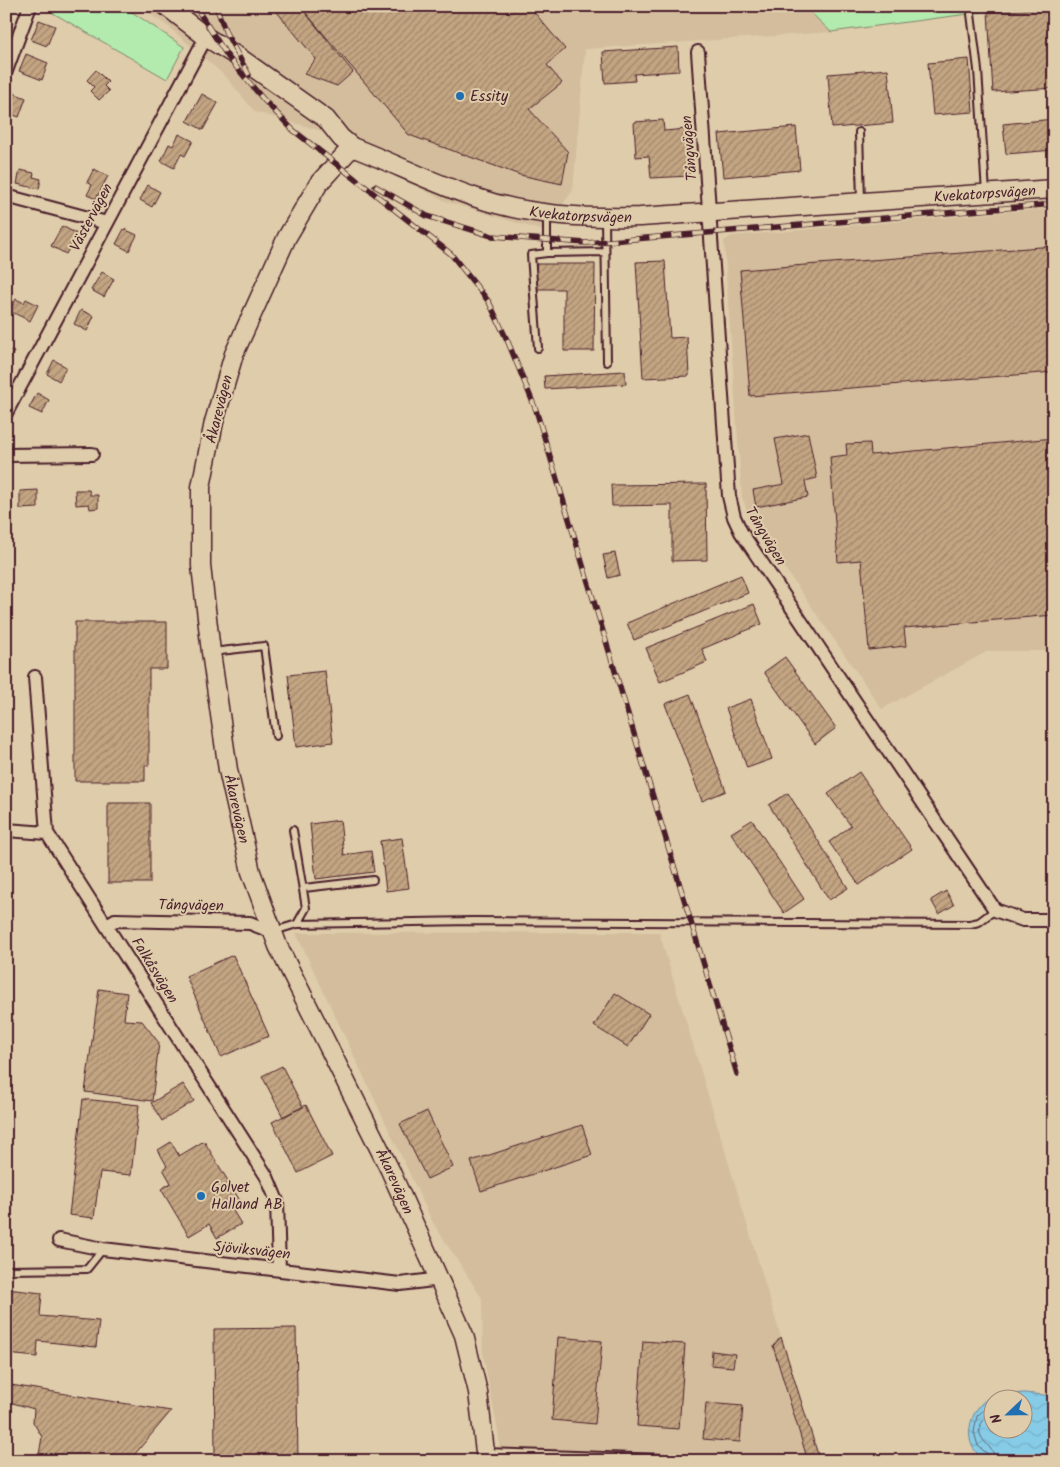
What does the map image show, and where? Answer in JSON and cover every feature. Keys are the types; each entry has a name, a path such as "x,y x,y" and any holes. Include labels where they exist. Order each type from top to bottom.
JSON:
{"street":[{"path":"6,71 30,6"},
{"name":"Kvekatorpsvägen","path":"166,6 206,37 240,58 326,119 341,138 352,147 477,198 547,214 605,218 861,204 1054,189"},
{"name":"Västervägen","path":"6,413 206,37"},
{"name":"Tångvägen","path":"698,52 729,496 734,517 741,532 859,710 995,910"},
{"name":"Åkarevägen","path":"352,147 319,183 287,237 234,354 216,413 201,488 201,566 211,652 230,780 251,872 278,946 390,1170 441,1279 464,1334 478,1392 486,1458"},
{"path":"6,196 107,223"},
{"path":"6,454 92,454"},
{"name":"Falkåsvägen","path":"35,676 47,833 267,1177 277,1201 279,1270"},
{"path":"6,830 47,833"},
{"path":"995,910 1022,920 1054,920"},
{"name":"Tångvägen","path":"107,925 115,920 250,923 273,932"},
{"name":"Sjöviksvägen","path":"60,1240 103,1249 400,1284 441,1279"},
{"path":"486,1458 663,1461"}],"lane":[{"path":"970,14 978,70 986,194"},
{"path":"859,132 861,204"},
{"path":"546,254 547,214"},
{"path":"605,218 607,362"},
{"path":"538,348 531,255 605,252"},
{"path":"211,652 264,646 276,736"},
{"path":"294,830 306,908 297,924"},
{"path":"304,888 372,880"},
{"path":"273,932 297,924 592,921 970,924 979,922 995,910"},
{"path":"7,1270 87,1269 103,1249"}],"shaded area":[{"path":"138,6 804,6 831,32 585,49 573,190 544,231 448,202 378,168 319,130 255,112 226,77 168,26"},
{"path":"1054,208 1054,651 988,651 882,709 749,516 742,497 724,241 732,236"},
{"path":"659,932 820,1461 499,1461 499,1436 483,1354 482,1298 432,1221 296,933"}],"green space":[{"path":"41,6 123,6 184,47 167,79"},
{"path":"804,6 1029,6 831,32"}],"water":[{"path":"1032,1394 1054,1396 1054,1461 994,1461 979,1455 973,1447 970,1438 970,1428 977,1408 982,1403 982,1440 1032,1440"}],"building":[{"path":"272,6 300,6 353,72 337,86 304,74 316,59"},
{"name":"Essity","path":"300,6 529,6 565,49 547,65 562,83 529,109 568,152 562,184 520,175 409,135"},
{"path":"1054,8 1054,88 993,92 988,12"},
{"path":"39,20 55,26 47,46 31,40"},
{"path":"678,47 679,71 634,74 635,81 605,83 603,52"},
{"path":"26,54 48,63 42,80 19,71"},
{"path":"969,59 973,112 933,115 928,63"},
{"path":"888,69 893,123 832,128 828,74"},
{"path":"96,70 108,82 104,86 109,91 99,100 90,91 94,87 87,80"},
{"path":"11,92 26,98 19,117 6,112"},
{"path":"202,94 218,103 203,130 187,121"},
{"path":"1054,119 1054,150 1006,154 1003,124"},
{"path":"663,120 664,131 687,129 690,176 651,178 649,156 636,157 634,122"},
{"path":"796,127 800,170 723,177 719,134"},
{"path":"179,134 193,141 185,156 181,154 174,168 161,161 169,144 173,146"},
{"path":"94,169 108,176 96,199 87,195 92,185 87,182"},
{"path":"20,170 34,173 33,177 41,179 39,189 17,184"},
{"path":"148,185 160,192 152,207 140,200"},
{"path":"62,226 77,234 66,254 51,246"},
{"path":"124,229 137,235 129,251 116,244"},
{"path":"1054,246 1054,372 750,396 740,270"},
{"path":"665,261 670,338 687,337 689,376 643,378 636,262"},
{"path":"536,264 595,264 594,351 564,351 564,289 536,289"},
{"path":"102,272 114,279 104,297 91,290"},
{"path":"16,299 24,303 26,299 38,305 30,321 10,311"},
{"path":"81,310 94,316 87,331 74,324"},
{"path":"6,348 14,352 6,366"},
{"path":"54,360 66,367 59,381 47,374"},
{"path":"625,371 626,384 545,389 544,376"},
{"path":"37,393 49,400 42,414 29,408"},
{"path":"808,433 817,478 805,481 808,497 756,507 753,490 784,484 775,439"},
{"path":"1054,438 1054,615 904,628 906,646 869,650 861,560 838,562 830,457 847,455 846,444 870,443 871,455"},
{"path":"706,484 707,560 672,561 672,505 612,506 611,485"},
{"path":"38,490 38,508 20,509 20,491"},
{"path":"75,490 89,490 90,495 98,495 98,508 90,509 89,504 76,505"},
{"path":"615,553 620,575 608,578 603,555"},
{"path":"741,575 748,593 634,640 627,623"},
{"path":"754,604 762,624 702,649 707,662 660,682 646,648"},
{"path":"75,622 167,622 167,669 149,669 149,765 145,765 145,781 75,781"},
{"path":"785,657 836,728 815,744 764,672"},
{"path":"325,671 333,742 296,747 288,675"},
{"path":"690,694 726,791 702,801 665,704"},
{"path":"751,699 772,759 747,768 726,708"},
{"path":"859,772 912,849 859,885 829,842 851,826 828,794"},
{"path":"788,793 848,888 829,900 769,805"},
{"path":"108,803 150,803 150,883 108,883"},
{"path":"340,820 344,855 371,851 374,872 316,879 310,824"},
{"path":"752,820 804,899 784,913 731,833"},
{"path":"402,838 409,888 386,891 380,841"},
{"path":"946,891 954,905 939,914 931,900"},
{"path":"233,955 269,1036 221,1057 186,976"},
{"path":"99,989 127,993 124,1020 142,1021 159,1043 152,1101 85,1092"},
{"path":"615,993 649,1014 628,1047 594,1026"},
{"path":"282,1066 303,1107 283,1117 262,1076"},
{"path":"183,1084 194,1101 162,1121 151,1103"},
{"path":"83,1099 139,1105 131,1175 100,1172 94,1218 69,1215"},
{"path":"306,1105 332,1156 298,1173 272,1122"},
{"path":"427,1111 453,1167 427,1179 400,1124"},
{"path":"582,1125 592,1155 481,1191 471,1161"},
{"name":"Golvet Halland AB","path":"204,1141 242,1204 232,1209 241,1224 217,1238 209,1224 189,1236 161,1189 171,1183 163,1169 167,1166 158,1150 171,1142 179,1156"},
{"path":"7,1289 42,1293 40,1316 99,1321 96,1347 38,1341 37,1357 6,1354"},
{"path":"296,1328 298,1461 215,1461 214,1329"},
{"path":"558,1337 602,1341 595,1424 552,1420"},
{"path":"781,1337 820,1461 808,1461 773,1346"},
{"path":"643,1341 685,1344 679,1429 637,1426"},
{"path":"712,1351 735,1354 733,1367 711,1365"},
{"path":"11,1385 171,1411 129,1461 38,1461 42,1437 33,1422 34,1409 9,1402"},
{"path":"706,1403 743,1406 740,1442 703,1439"}],"railway":[{"path":"195,6 228,57 263,99 293,130 451,254 489,302 536,410 737,1074"},
{"path":"216,6 226,33 249,75"},
{"path":"375,186 427,216 492,236 586,243 1054,204"}],"place":[{"name":"Essity","path":"460,96"},
{"name":"Golvet Halland AB","path":"201,1196"}]}
